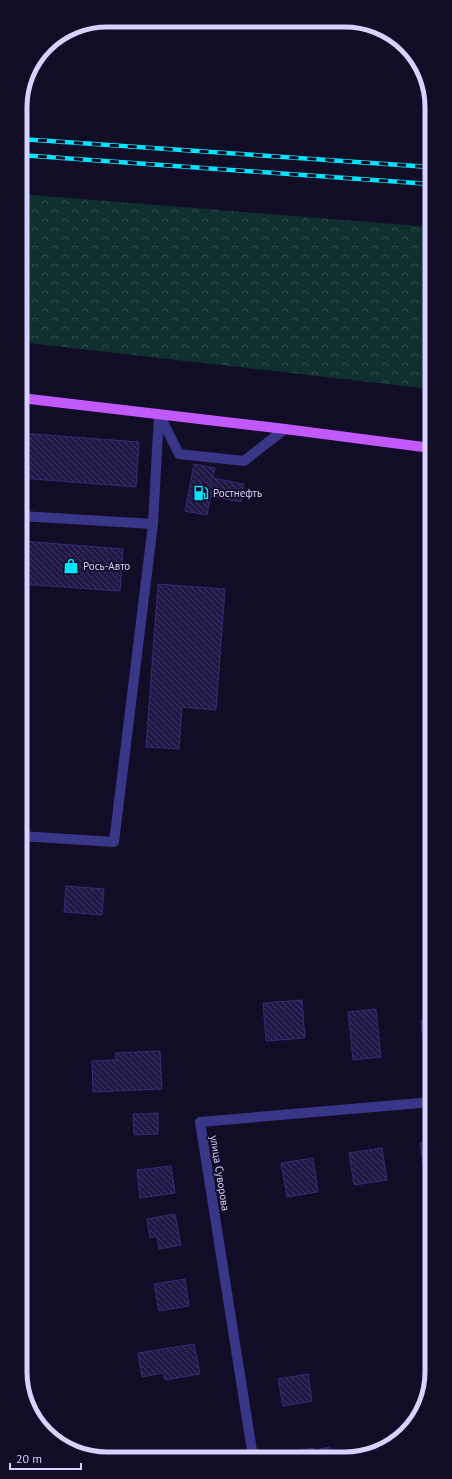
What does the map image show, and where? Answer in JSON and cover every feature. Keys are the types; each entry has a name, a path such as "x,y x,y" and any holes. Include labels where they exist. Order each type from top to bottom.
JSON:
{"main road":[{"path":"27,399 425,447"}],"street":[{"path":"159,414 179,454 244,462 285,429"},
{"path":"27,836 114,842 153,524 159,414"},
{"path":"27,516 153,524"},
{"name":"улица Суворова","path":"252,1452 200,1122 425,1103"}],"green space":[{"path":"27,195 425,227 425,388 27,343"}],"building":[{"path":"27,433 139,442 136,487 27,478"},
{"path":"194,464 215,468 213,478 244,484 241,502 211,496 207,515 185,511"},
{"name":"Рось-Авто","path":"27,541 123,549 120,591 27,584"},
{"path":"158,584 225,589 216,710 182,707 179,749 146,747"},
{"path":"66,886 104,889 102,915 64,912"},
{"path":"302,1000 305,1038 266,1041 263,1003"},
{"path":"376,1009 381,1057 353,1060 348,1012"},
{"path":"421,1021 425,1021 424,1050"},
{"path":"160,1051 162,1089 93,1092 92,1061 116,1060 115,1053"},
{"path":"158,1113 158,1134 134,1135 133,1114"},
{"path":"425,1142 425,1177 420,1143"},
{"path":"382,1148 387,1180 354,1185 349,1153"},
{"path":"313,1158 318,1192 287,1197 281,1163"},
{"path":"171,1166 175,1193 140,1198 137,1170"},
{"path":"175,1214 181,1245 159,1249 157,1236 150,1238 147,1219"},
{"path":"185,1279 189,1306 159,1311 154,1284"},
{"path":"194,1344 200,1374 165,1380 163,1373 142,1377 138,1353"},
{"path":"308,1374 312,1401 283,1406 278,1379"},
{"path":"330,1447 331,1452 287,1452 314,1448 315,1450"}],"railway":[{"path":"27,139 425,167"},
{"path":"27,155 425,184"}],"place":[{"name":"Ростнефть","path":"201,493"},
{"name":"Рось-Авто","path":"71,566"}]}
